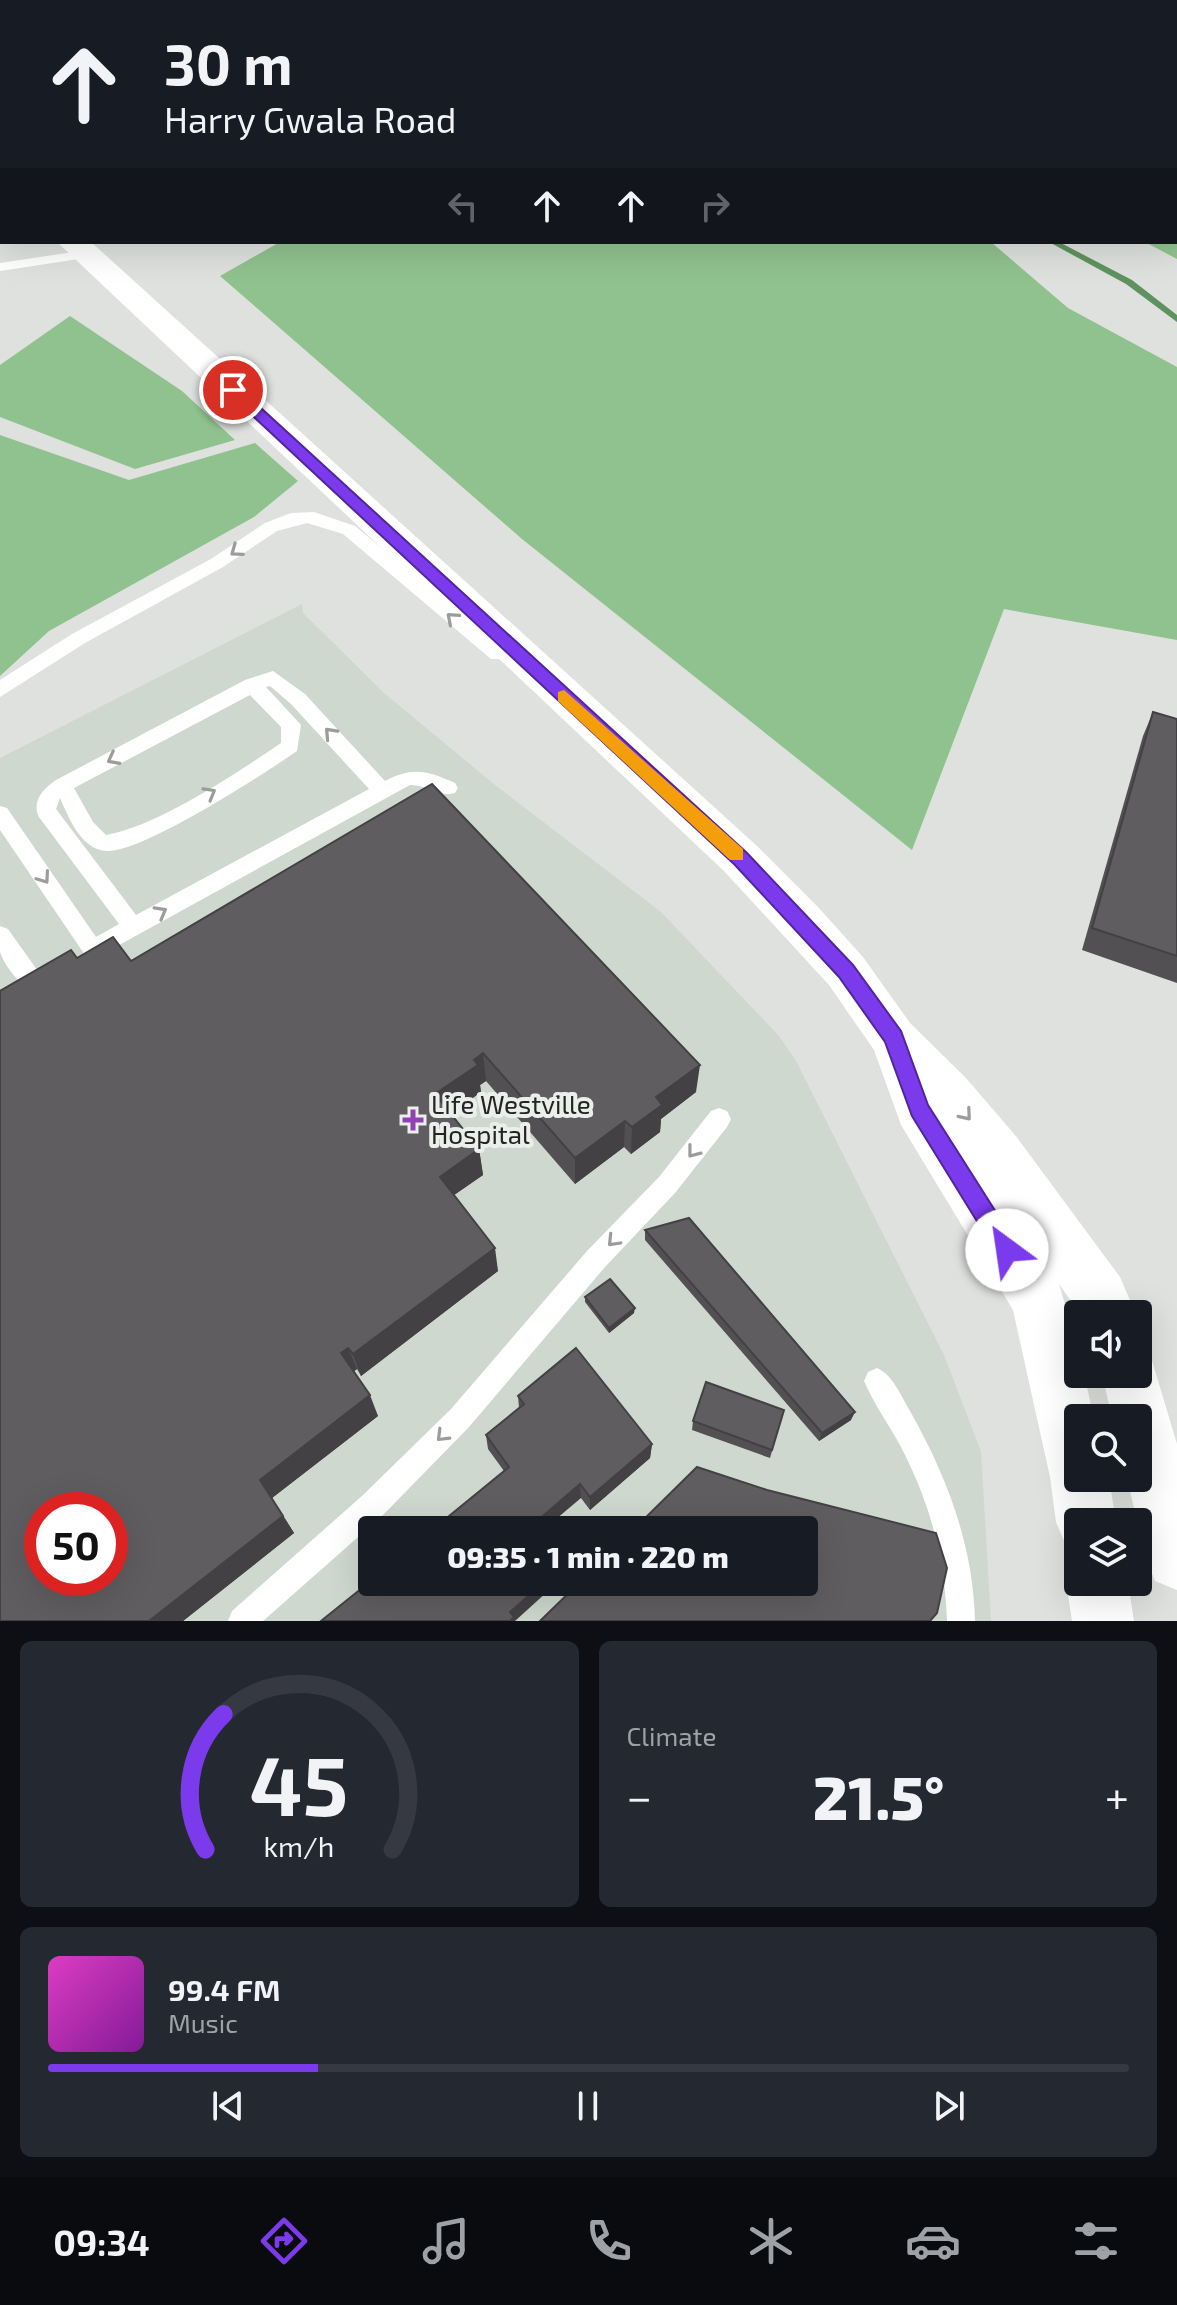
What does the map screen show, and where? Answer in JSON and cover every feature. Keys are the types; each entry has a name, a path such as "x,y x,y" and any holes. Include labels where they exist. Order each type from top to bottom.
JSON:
{"main road":[{"path":"80,248 740,858 801,920 846,971 893,1038 948,1094 997,1152 1103,1300"},
{"path":"893,1038 919,1109 1039,1301 1064,1413"},
{"path":"1134,1388 1177,1559"},
{"path":"1099,1596 1103,1621"}],"lane":[{"path":"0,267 80,248"},
{"path":"0,690 62,649 220,562 259,534 288,520 307,516 349,530 465,629 603,733"},
{"path":"133,927 46,811 46,801 63,785 264,679 280,682 383,791"},
{"path":"63,785 94,838 106,843 138,834 290,746 291,725 252,685"},
{"path":"0,814 93,949 407,778 422,777 448,788"},
{"path":"0,935 32,981"},
{"path":"242,1621 373,1505 460,1418 596,1259 667,1185 719,1119"},
{"path":"877,1381 915,1444 941,1500 956,1558 962,1595 961,1621"}],"shaded area":[{"name":"Life Westville Hospital","path":"302,604 303,613 384,693 495,785 661,912 779,1036 796,1061 944,1355 981,1452 991,1621 0,1621 0,758"}],"green space":[{"path":"276,244 993,244 1068,308 1177,367 1177,640 1004,609 912,850 522,539 220,276"},
{"path":"1149,244 1177,244 1177,259"},
{"path":"70,316 182,391 235,440 135,469 0,417 0,365"},
{"path":"0,435 129,480 255,443 298,481 254,517 49,631 0,676"}],"building":[{"path":"1153,712 1177,719 1177,956 1092,928"},
{"name":"Life Westville Hospital","path":"432,784 700,1065 656,1097 662,1105 632,1127 625,1121 575,1158 483,1053 474,1060 478,1065 435,1094 479,1149 440,1177 495,1248 353,1354 348,1348 341,1353 370,1395 260,1480 283,1516 149,1621 0,1621 0,991 71,950 77,958 113,937 131,961"},
{"path":"689,1218 855,1412 822,1433 645,1230"},
{"path":"610,1279 635,1308 609,1328 585,1297"},
{"path":"576,1348 652,1444 590,1497 580,1484 543,1516 449,1516 509,1467 486,1435 524,1404 518,1396"},
{"path":"706,1382 784,1410 772,1450 693,1421"},
{"path":"697,1467 767,1490 936,1533 947,1568 937,1613 930,1621 540,1621 566,1596 818,1596 818,1516 647,1516"},
{"path":"358,1591 358,1596 528,1596 510,1612 514,1617 510,1621 321,1621"}],"waterway":[{"path":"1057,244 1129,282 1177,319"}],"slow traffic":[{"path":"564,696 736,854"}],"place":[{"name":"Life Westville Hospital","path":"413,1120"}],"route":[{"path":"233,390 740,858 801,920 846,971 893,1038 919,1109 1007,1250"}]}
